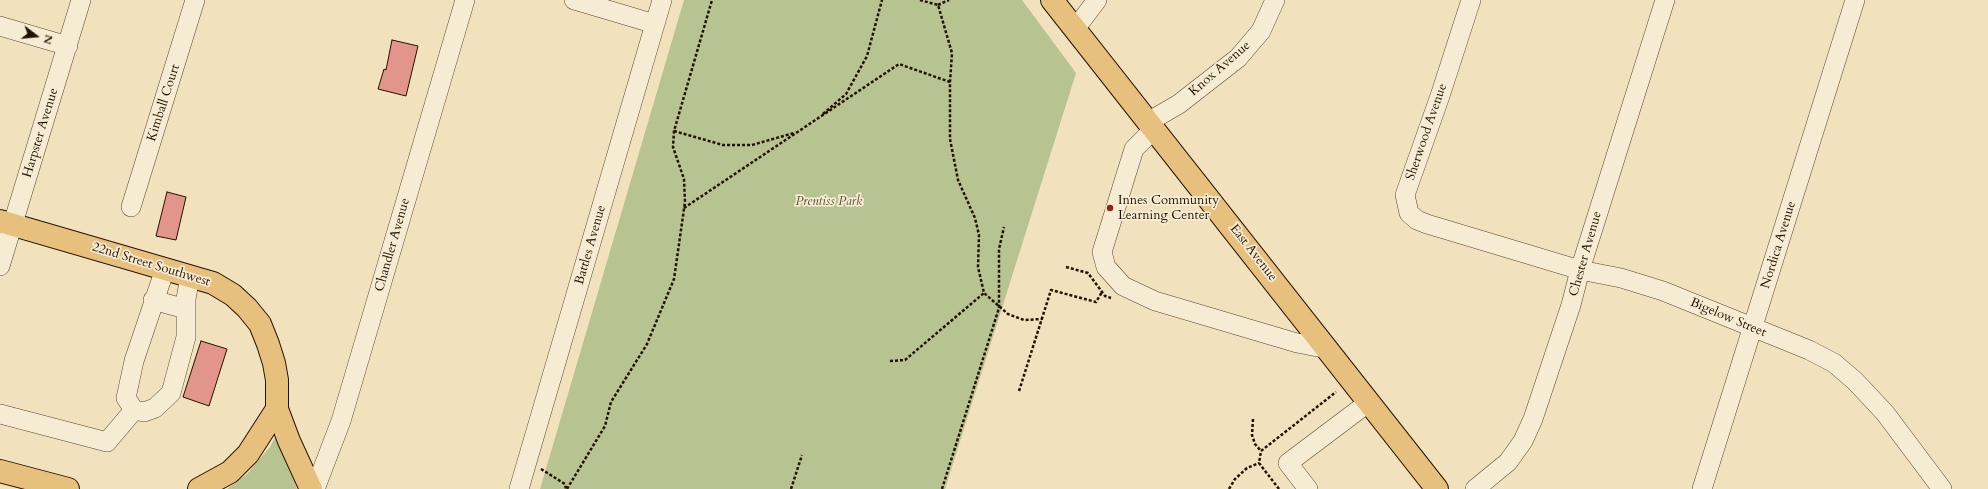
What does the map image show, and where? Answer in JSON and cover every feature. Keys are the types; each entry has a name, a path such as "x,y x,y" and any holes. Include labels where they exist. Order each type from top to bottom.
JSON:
{"main road":[{"name":"East Avenue","path":"1052,0 1437,489"},
{"name":"22nd Street Southwest","path":"6,223 213,283 233,295 247,308 260,324 274,363 277,380 277,409 289,441 311,489"},
{"path":"199,489 230,472 248,454 277,409"},
{"path":"0,471 68,489"}],"street":[{"name":"Harpster Avenue","path":"0,266 6,223 68,46 81,0"},
{"name":"Kimball Court","path":"131,207 195,0"},
{"name":"Chandler Avenue","path":"315,489 341,421 465,0"},
{"path":"574,0 654,24"},
{"name":"Battles Avenue","path":"519,489 662,0"},
{"path":"1075,29 1097,0"},
{"name":"Knox Avenue","path":"1275,0 1261,31 1238,58 1151,125 1134,149 1102,252 1106,267 1123,286 1155,301 1297,343 1328,349"},
{"name":"Sherwood Avenue","path":"1459,233 1417,220 1409,213 1405,195 1440,96 1471,0"},
{"name":"Chester Avenue","path":"1475,489 1508,462 1531,425 1547,382 1571,305 1580,270 1665,0"},
{"name":"Nordica Avenue","path":"1702,489 1754,328 1855,0"},
{"path":"0,26 68,46"},
{"name":"Bigelow Street","path":"1459,233 1580,270 1620,278 1663,291 1809,350 1834,363 1845,371 1885,413 1942,489"},
{"path":"165,269 153,300 134,361 126,398 134,410 144,412 156,408 171,393 186,337 186,309 190,276"},
{"path":"153,300 186,309"},
{"path":"1308,489 1288,464 1369,402"},
{"path":"0,414 107,442 134,410"}],"path":[{"path":"567,489 605,426 611,402 647,344 674,279 684,208 684,179 673,147 674,131 712,0"},
{"path":"674,131 723,145 752,145 791,135 814,121 846,94 867,56 882,0"},
{"path":"920,0 938,5 949,0"},
{"path":"938,5 952,53 950,82 950,139 958,180 975,218 979,235 978,267 984,293 999,308 1024,320 1042,319"},
{"path":"684,208 899,64 950,82"},
{"path":"942,489 999,308 999,249 1004,227"},
{"path":"1019,391 1051,290 1096,302 1102,292"},
{"path":"890,361 905,360 984,293"},
{"path":"1279,489 1259,463 1261,451 1336,392"},
{"path":"1253,420 1255,444 1261,451"},
{"path":"792,489 802,455"},
{"path":"1229,489 1235,479 1247,468 1259,463"},
{"path":"526,466 542,470 565,484 567,489"}],"green space":[{"name":"Prentiss Park","path":"684,0 1022,0 1076,73 945,489 540,489"},
{"path":"278,432 297,489 227,489 247,474 270,447"}],"building":[{"path":"392,40 418,46 406,96 378,89 384,69 386,70"},
{"path":"167,192 186,197 176,240 156,236"},
{"path":"201,341 227,349 209,406 183,397"}],"place":[{"name":"Innes Community Learning Center","path":"1110,208"}]}
